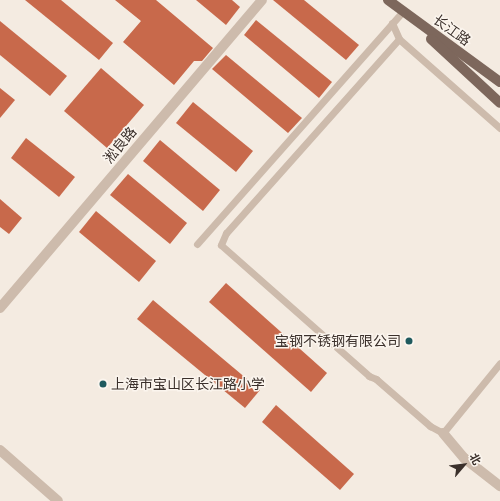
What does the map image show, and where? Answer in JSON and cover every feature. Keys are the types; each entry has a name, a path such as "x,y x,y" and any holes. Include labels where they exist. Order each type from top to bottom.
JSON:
{"main road":[{"name":"长江路","path":"388,0 402,12 500,82"},
{"path":"402,12 500,103"}],"street":[{"name":"淞良路","path":"0,308 262,0"},
{"path":"443,433 464,458 500,486"},
{"path":"0,450 58,501"}],"lane":[{"path":"197,244 402,12"},
{"path":"392,23 399,39 500,128"},
{"path":"399,39 226,233 221,245 369,376 376,379 430,426 443,433 500,363"}],"building":[{"path":"25,0 61,0 113,43 99,60"},
{"path":"115,0 156,0 213,48 202,61 194,61 174,85 123,42 141,21"},
{"path":"196,0 232,0 240,7 226,25"},
{"path":"273,0 304,0 359,45 346,60"},
{"path":"256,20 332,82 319,98 244,35"},
{"path":"0,21 67,76 50,96 0,55"},
{"path":"226,55 302,118 288,133 212,69"},
{"path":"101,68 144,105 107,148 64,111"},
{"path":"0,88 15,100 0,118"},
{"path":"193,102 253,151 236,172 176,123"},
{"path":"26,138 75,177 59,197 11,158"},
{"path":"160,140 220,190 203,211 143,161"},
{"path":"128,174 187,223 170,244 110,195"},
{"path":"0,199 22,218 9,234 0,227"},
{"path":"96,211 156,261 139,282 79,232"},
{"path":"226,283 327,373 311,392 209,302"},
{"path":"153,300 260,390 245,408 137,319"},
{"path":"276,405 354,474 340,490 262,422"}],"place":[{"name":"宝钢不锈钢有限公司","path":"409,341"},
{"name":"上海市宝山区长江路小学","path":"103,384"}]}
